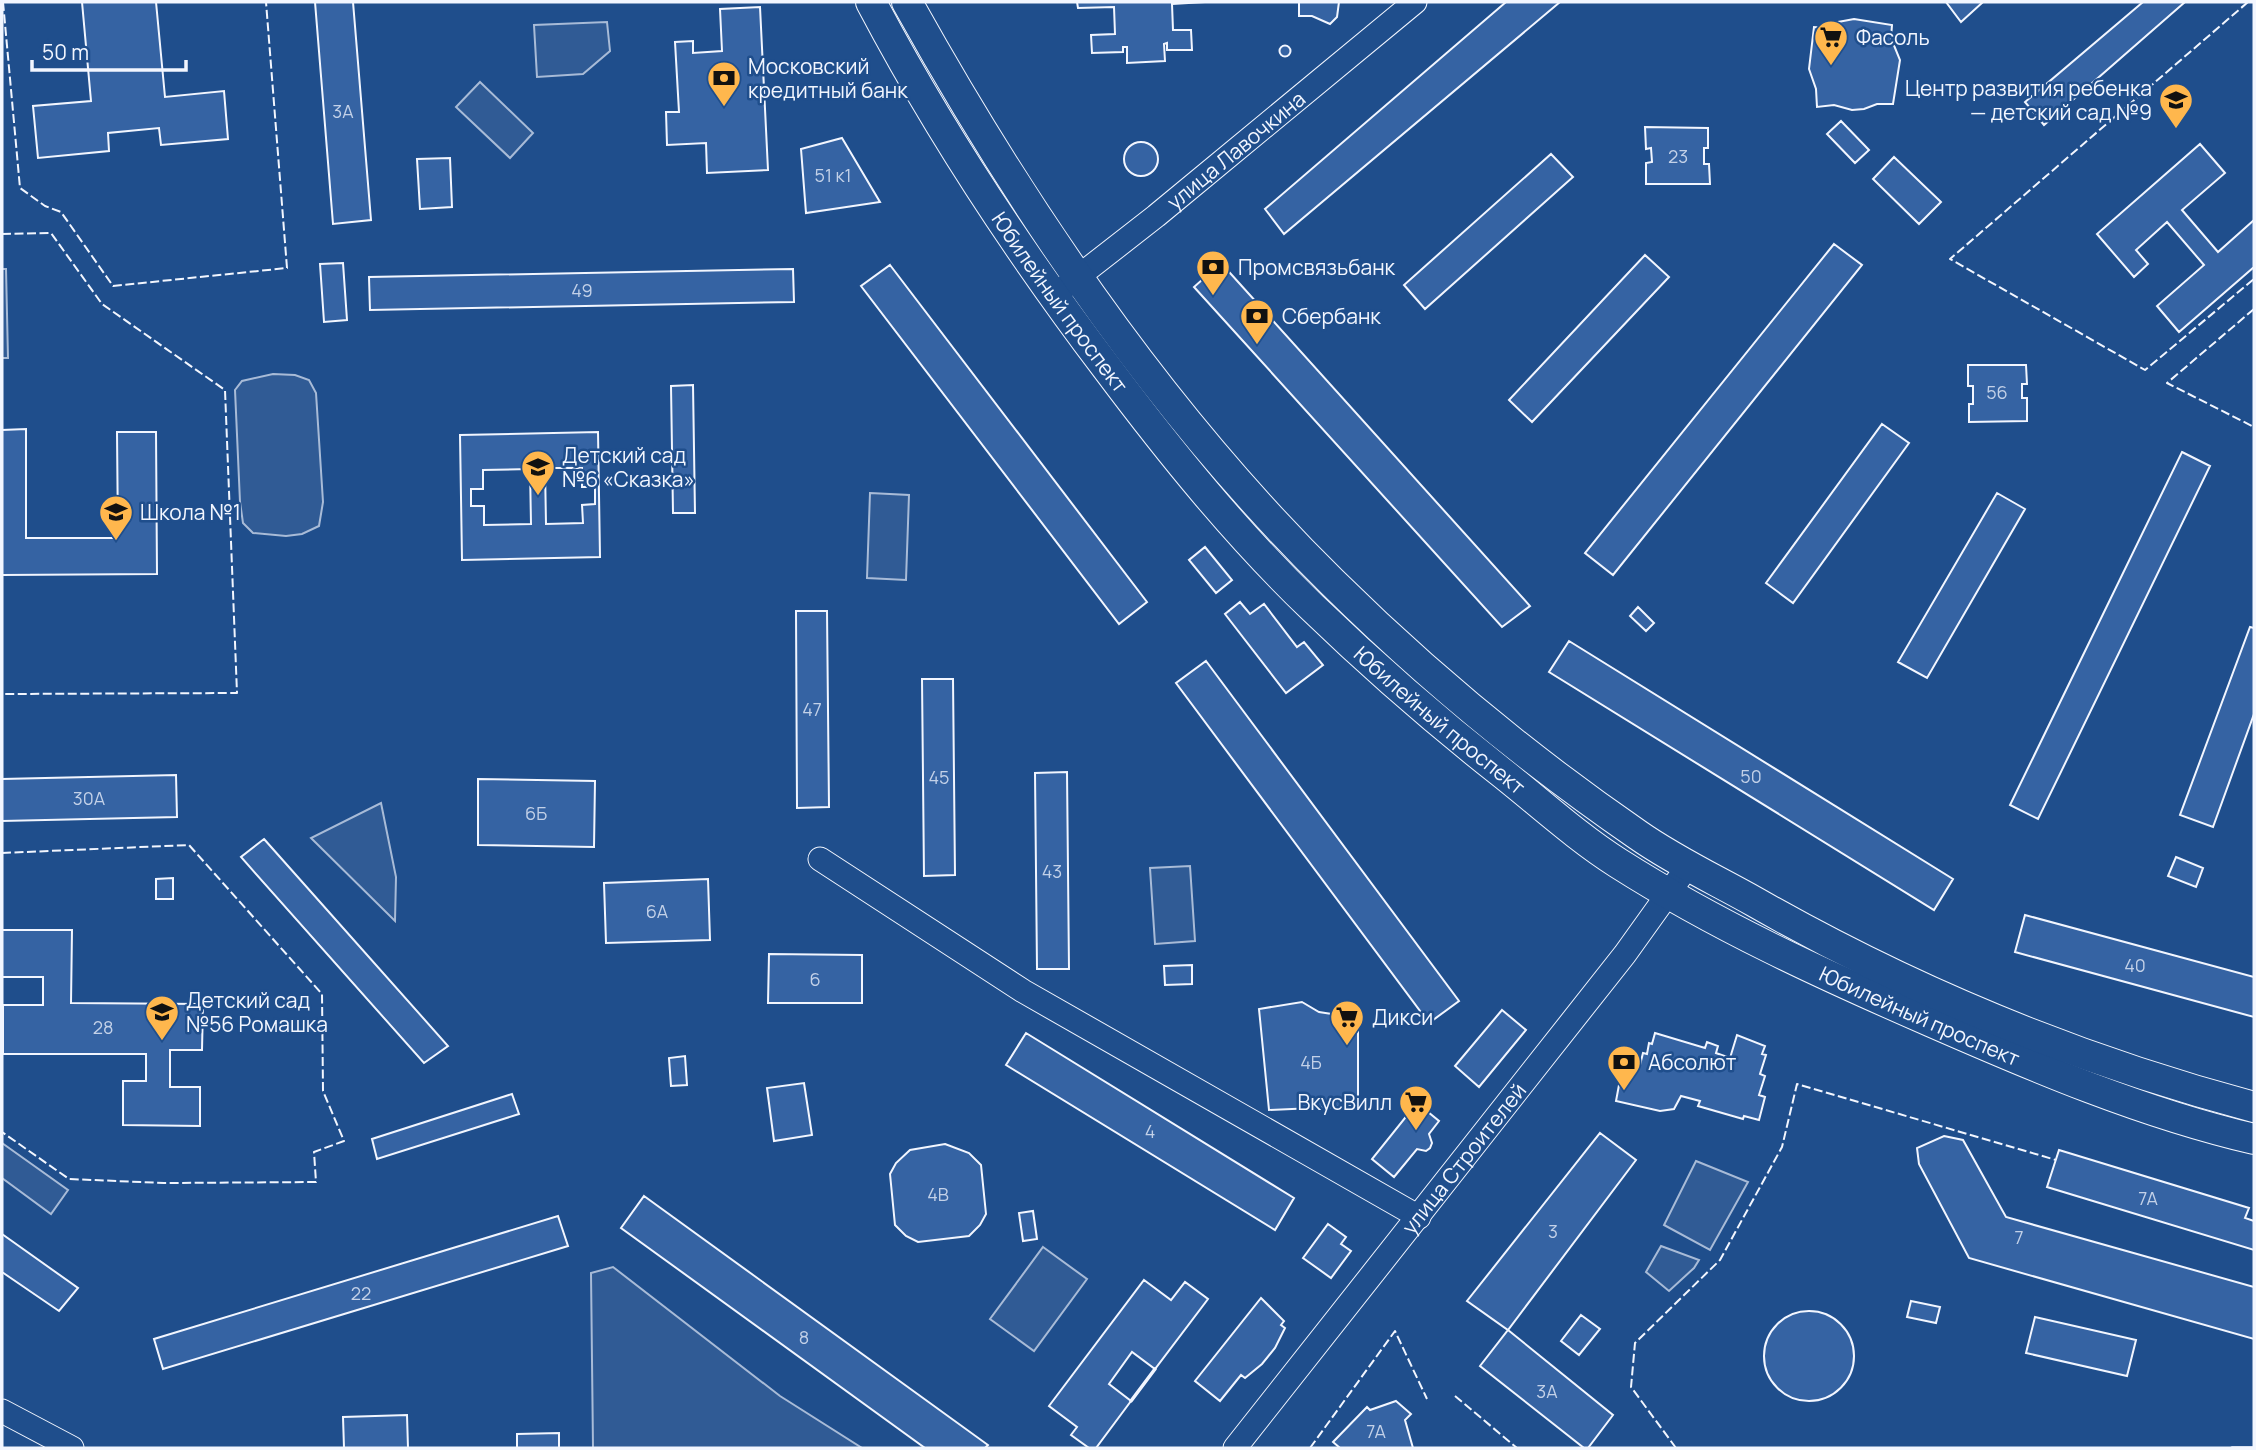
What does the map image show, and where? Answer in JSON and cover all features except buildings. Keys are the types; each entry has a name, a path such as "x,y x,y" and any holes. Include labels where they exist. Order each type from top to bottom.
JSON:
{"main road":[{"name":"Юбилейный проспект","path":"871,2 963,164 1054,296 1172,454 1250,544 1311,607 1444,727 1606,854 1714,919 1783,956 1980,1044 2079,1084 2162,1114 2254,1139"},
{"name":"Юбилейный проспект","path":"907,2 960,96 1078,277 1185,420 1276,524 1333,583 1428,671 1556,776 1641,838 1796,926 1951,999 2090,1057 2254,1107"}],"street":[{"name":"улица Лавочкина","path":"1054,296 1156,216 1415,2"},
{"path":"820,859 1023,990 1419,1217"},
{"name":"улица Строителей","path":"1235,1448 1625,954 1688,866"},
{"path":"2,1411 72,1448"}],"shaded area":[{"path":"607,22 610,51 583,74 537,77 534,25"},
{"path":"480,82 533,133 510,158 456,107"},
{"path":"2,269 6,269 8,358 2,358"},
{"path":"273,374 295,375 309,380 316,393 323,502 319,526 302,534 286,536 253,533 243,523 235,390 242,381"},
{"path":"870,493 909,495 906,580 867,578"},
{"path":"381,803 396,877 395,921 311,838"},
{"path":"1190,866 1195,941 1155,944 1150,868"},
{"path":"2,1143 68,1190 51,1214 2,1178"},
{"path":"1696,1161 1748,1182 1710,1250 1664,1225"},
{"path":"1661,1246 1699,1260 1669,1291 1646,1272"},
{"path":"1043,1247 1087,1279 1034,1351 990,1319"},
{"path":"613,1267 780,1396 862,1448 593,1448 591,1273"}],"fence":[{"path":"3,2 20,188 45,206 61,212 113,286 287,268 266,2"},
{"path":"2248,2 1950,259 2145,370 2254,279"},
{"path":"2,234 51,233 102,304 225,390 237,693 2,694"},
{"path":"2254,309 2167,383 2254,427"},
{"path":"2,853 189,845 322,994 323,1091 344,1141 314,1152 316,1182 164,1183 69,1179 2,1132"},
{"path":"1676,1448 1631,1387 1635,1343 1720,1260 1782,1147 1797,1084 2056,1160"},
{"path":"1310,1448 1395,1331 1427,1399"},
{"path":"1455,1396 1517,1448"},
{"path":"2128,1448 2232,1448"}],"wall":[{"path":"1131,1401 1155,1369"},
{"path":"2232,1448 2254,1448"}],"place":[{"name":"Фасоль","path":"1831,67"},
{"name":"Московский кредитный банк","path":"724,108"},
{"name":"Центр развития ребенка — детский сад №9","path":"2176,130"},
{"name":"Промсвязьбанк","path":"1213,297"},
{"name":"Сбербанк","path":"1257,346"},
{"name":"Детский сад №6 «Сказка»","path":"538,497"},
{"name":"Школа №1","path":"116,542"},
{"name":"Детский сад №56 Ромашка","path":"162,1042"},
{"name":"Дикси","path":"1347,1047"},
{"name":"Абсолют","path":"1624,1092"},
{"name":"ВкусВилл","path":"1416,1132"}]}
